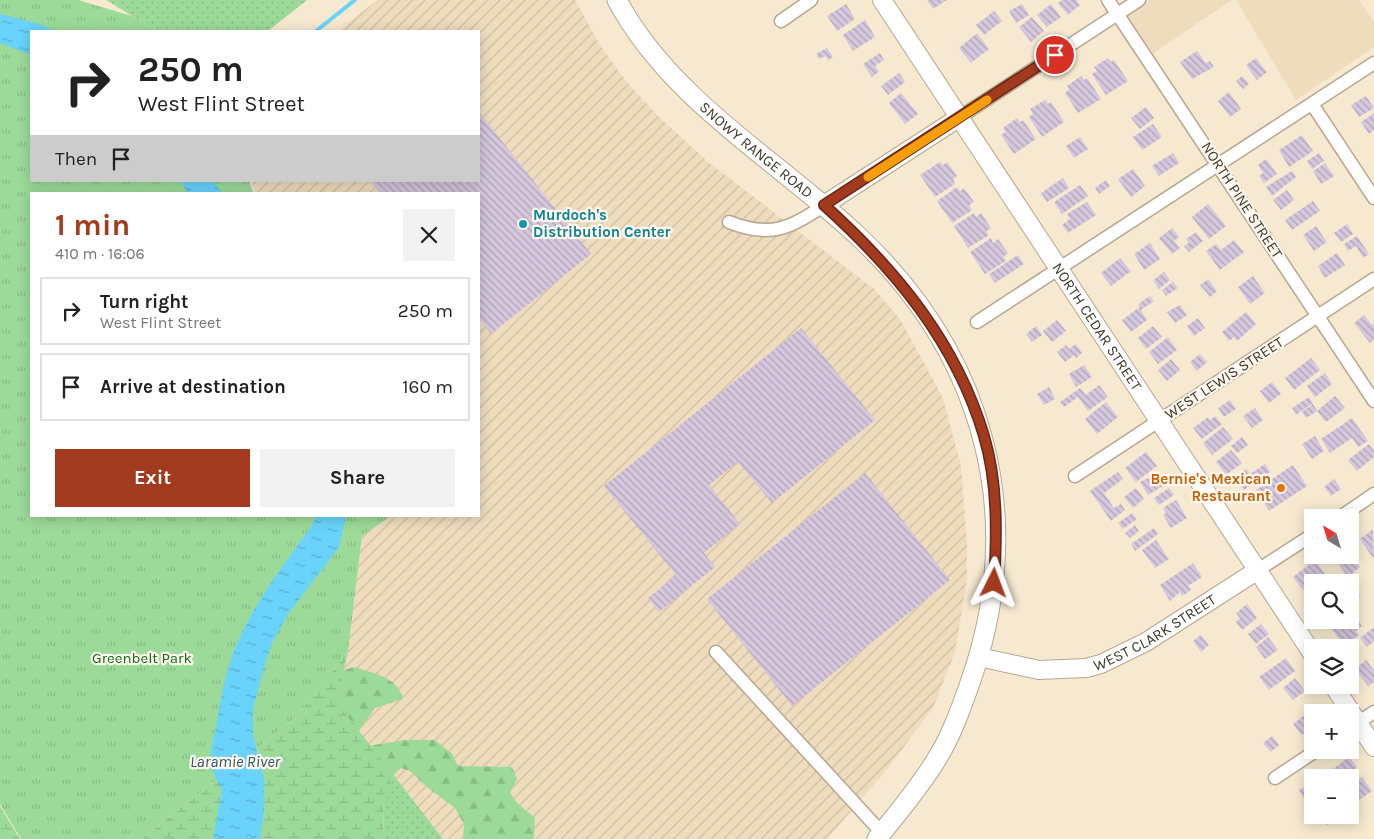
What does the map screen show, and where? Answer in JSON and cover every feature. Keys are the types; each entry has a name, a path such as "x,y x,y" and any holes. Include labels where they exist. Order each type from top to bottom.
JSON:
{"main road":[{"name":"SNOWY RANGE ROAD","path":"618,0 640,36 680,84 824,205 879,258 925,314 952,361 984,436 991,467 996,556 991,608 979,657 959,714 939,756 880,836"}],"street":[{"path":"780,21 811,0"},
{"name":"NORTH CEDAR STREET","path":"882,0 1304,641"},
{"name":"NORTH PINE STREET","path":"1108,0 1374,400"},
{"path":"729,222 744,228 773,231 804,219 1139,0"},
{"path":"977,322 1374,63"},
{"path":"1312,104 1374,198"},
{"name":"WEST LEWIS STREET","path":"1075,476 1374,279"},
{"path":"1352,509 1374,494"},
{"name":"WEST CLARK STREET","path":"979,657 1039,670 1086,668 1101,664 1146,642 1304,540"},
{"path":"716,652 880,836"},
{"path":"1359,722 1374,712"},
{"path":"1359,730 1374,747"},
{"path":"1274,778 1304,758"}],"shaded area":[{"path":"377,0 575,0 600,45 625,80 658,116 707,161 874,289 900,319 943,398 961,466 967,545 967,579 955,652 933,708 884,773 827,839 443,839 337,703 348,651 362,536 390,517 480,517 480,192 255,192 251,182 480,182 480,30 339,30"},
{"path":"1150,0 1232,0 1152,54 1126,16"},
{"path":"1236,0 1359,0 1374,22 1374,47 1296,100"}],"green space":[{"name":"Greenbelt Park","path":"0,0 78,0 132,16 155,30 30,30 30,182 249,182 253,192 30,192 30,517 390,517 362,536 348,651 295,718 141,839 21,839 0,804"},
{"path":"106,0 307,0 269,30 155,30"},
{"path":"348,651 337,703 385,764 383,839 141,839 295,718"},
{"path":"354,667 384,677 396,686 403,699 375,708 354,738 362,747 405,740 435,740 452,754 458,766 512,767 517,779 510,793 517,803 535,818 534,839 463,839 464,824 455,808 427,787 410,771 401,768 390,778 389,792 374,839 295,734 338,672"},
{"path":"385,764 443,839 383,839"},
{"path":"0,806 20,839 0,839"}],"water":[{"path":"0,14 36,23 54,30 30,30 30,55 0,43"},
{"path":"182,182 214,182 221,192 187,192"},
{"name":"Laramie River","path":"316,517 346,517 339,547 288,614 273,641 264,667 253,709 253,735 264,780 264,810 260,839 213,839 222,790 213,771 210,756 228,668 240,637 255,608"}],"building":[{"path":"927,0 947,0 933,9"},
{"path":"1062,0 1076,0 1080,5 1068,15 1058,3"},
{"path":"846,4 855,19 837,31 827,16"},
{"path":"1022,4 1029,15 1016,23 1009,11"},
{"path":"1051,4 1061,17 1047,27 1037,15"},
{"path":"994,11 1002,21 984,35 976,25"},
{"path":"1032,17 1044,31 1031,42 1019,27"},
{"path":"865,20 875,37 853,51 843,35"},
{"path":"977,33 989,49 971,63 959,48"},
{"path":"827,48 833,57 828,60 825,56 819,59 816,54"},
{"path":"1197,51 1206,63 1210,61 1214,67 1192,79 1180,62"},
{"path":"880,53 884,60 875,66 879,72 872,77 863,64"},
{"path":"1108,58 1111,62 1114,60 1128,81 1106,95 1092,74 1097,71 1094,67"},
{"path":"1256,58 1267,72 1257,80 1246,65"},
{"path":"899,73 905,82 888,95 881,86"},
{"path":"1081,76 1084,80 1087,78 1101,99 1078,113 1065,93 1069,90 1067,86"},
{"path":"1242,76 1249,84 1243,89 1236,81"},
{"path":"1229,92 1241,109 1230,117 1218,101"},
{"path":"901,93 918,114 905,124 889,103"},
{"path":"1366,96 1374,108 1359,117 1351,105"},
{"path":"1045,100 1048,104 1051,102 1064,122 1042,137 1029,117 1033,114 1030,109"},
{"path":"1146,107 1154,118 1140,129 1131,118"},
{"name":"Murdoch's Distribution Center","path":"480,113 591,254 491,334 480,319 480,192 379,192 372,182 480,182"},
{"path":"1374,113 1374,130 1369,134 1361,122"},
{"path":"1017,118 1020,122 1023,120 1036,139 1014,154 1001,135 1006,132 1003,128"},
{"path":"1153,124 1162,137 1142,150 1133,137"},
{"path":"1302,135 1313,151 1289,167 1279,150"},
{"path":"1080,137 1088,149 1074,158 1066,146"},
{"path":"1173,153 1179,163 1159,176 1152,166"},
{"path":"1319,153 1324,161 1312,169 1307,161"},
{"path":"1266,159 1277,174 1264,183 1259,176 1263,173 1258,165"},
{"path":"940,162 943,165 947,162 957,176 953,179 955,184 935,197 920,175"},
{"path":"1325,163 1334,176 1321,184 1313,171"},
{"path":"1133,169 1145,186 1131,197 1118,179"},
{"path":"1292,171 1296,177 1272,196 1266,187"},
{"path":"1063,178 1069,188 1047,202 1041,193"},
{"path":"1106,180 1110,186 1099,194 1095,188"},
{"path":"1080,185 1088,196 1062,214 1054,202"},
{"path":"957,187 960,191 964,188 974,202 969,205 972,210 952,223 937,201"},
{"path":"1287,190 1294,200 1281,210 1273,200"},
{"path":"1313,201 1320,211 1292,230 1285,220"},
{"path":"1087,202 1096,215 1068,233 1062,225 1070,219 1067,214"},
{"path":"1208,204 1226,226 1209,239 1192,217"},
{"path":"974,213 976,217 981,213 991,228 986,231 989,235 968,248 954,226"},
{"path":"1347,224 1353,234 1341,242 1334,233"},
{"path":"1316,226 1327,242 1314,251 1303,235"},
{"path":"1172,228 1179,237 1174,241 1180,248 1172,254 1159,238"},
{"path":"1196,232 1203,241 1189,252 1184,246 1189,243 1186,239"},
{"path":"1357,236 1369,254 1363,258 1356,246 1348,251 1344,244"},
{"path":"991,238 993,243 998,239 1008,253 1003,257 1006,261 985,274 970,252"},
{"path":"1234,240 1244,252 1220,270 1206,251 1216,244 1221,250"},
{"path":"1150,243 1160,259 1144,270 1134,254"},
{"path":"1337,253 1345,265 1325,278 1318,266"},
{"path":"1018,255 1024,264 995,283 989,274"},
{"path":"1120,258 1131,271 1111,286 1101,273"},
{"path":"1164,272 1170,280 1159,289 1153,280"},
{"path":"1253,276 1265,293 1250,304 1238,287"},
{"path":"1208,279 1217,291 1210,297 1200,285"},
{"path":"1173,282 1178,288 1166,296 1162,290"},
{"path":"1150,296 1154,301 1141,310 1147,320 1131,332 1122,320 1140,307 1138,304"},
{"path":"1180,305 1187,315 1175,323 1167,312"},
{"path":"1246,312 1256,324 1237,341 1234,337 1229,341 1222,332"},
{"path":"1364,315 1372,325 1374,324 1374,340 1370,343 1354,323"},
{"path":"1198,318 1205,328 1194,336 1187,326"},
{"path":"1057,320 1066,331 1052,342 1043,331"},
{"path":"1036,326 1042,335 1032,342 1026,334"},
{"path":"1153,326 1162,337 1146,349 1138,338"},
{"path":"801,328 875,420 772,503 738,462 709,485 740,524 704,553 715,567 659,612 648,598 676,575 604,486"},
{"path":"1168,337 1177,350 1158,364 1149,352"},
{"path":"1076,344 1082,353 1076,358 1074,355 1065,362 1057,352 1066,345 1069,349"},
{"path":"1200,354 1207,362 1197,371 1190,362"},
{"path":"1311,358 1320,370 1294,390 1285,378"},
{"path":"1171,359 1180,370 1167,381 1158,370"},
{"path":"1084,365 1092,377 1076,387 1069,374"},
{"path":"1325,373 1332,384 1315,397 1307,386"},
{"path":"1272,382 1281,394 1269,403 1260,391"},
{"path":"1099,385 1108,397 1088,411 1078,397 1064,407 1060,402 1080,388 1086,395"},
{"path":"1049,387 1055,399 1044,405 1037,394"},
{"path":"1335,396 1345,408 1326,422 1317,411"},
{"path":"1309,397 1313,403 1296,415 1292,408"},
{"path":"1230,400 1236,409 1224,417 1218,408"},
{"path":"1106,402 1118,417 1097,434 1085,419"},
{"path":"1313,404 1317,411 1306,418 1302,412"},
{"path":"1255,408 1263,420 1252,428 1243,416"},
{"path":"1215,416 1222,424 1202,439 1193,428 1208,417 1210,420"},
{"path":"1352,418 1368,441 1358,447 1352,438 1330,453 1321,439"},
{"path":"1223,427 1233,439 1212,455 1203,443"},
{"path":"1315,436 1324,451 1312,459 1302,444"},
{"path":"1242,437 1248,445 1237,453 1231,446"},
{"path":"1369,444 1374,451 1374,457 1357,471 1348,460"},
{"path":"1231,450 1242,463 1226,475 1216,462"},
{"path":"1146,452 1157,466 1136,482 1125,468"},
{"path":"1265,464 1270,472 1244,490 1235,477 1246,469 1250,474"},
{"name":"Bernie's Mexican Restaurant","path":"1293,465 1307,486 1269,511 1256,490"},
{"path":"1118,472 1123,479 1104,493 1114,508 1121,504 1125,510 1111,521 1090,491"},
{"path":"865,473 950,580 792,706 707,599"},
{"path":"1159,473 1166,484 1148,495 1140,482"},
{"path":"1334,479 1341,489 1331,496 1324,487"},
{"path":"1136,488 1144,499 1133,508 1124,497"},
{"path":"1169,488 1174,495 1159,505 1154,498"},
{"path":"1176,500 1187,518 1171,528 1163,515 1166,513 1163,508"},
{"path":"1132,513 1137,519 1123,529 1118,523"},
{"path":"1135,525 1139,531 1130,538 1125,533"},
{"path":"1154,528 1158,534 1135,551 1131,544"},
{"path":"1373,529 1374,557 1373,558 1360,539"},
{"path":"1156,540 1169,559 1155,568 1142,550"},
{"path":"1193,563 1202,577 1188,586 1191,590 1182,596 1180,592 1170,601 1160,585"},
{"path":"1310,564 1318,564 1325,574 1304,574 1303,590 1293,577"},
{"path":"1338,564 1358,564 1360,567 1352,574 1346,574"},
{"path":"1247,604 1257,618 1242,630 1236,622 1240,618 1236,613"},
{"path":"1261,624 1269,634 1256,644 1248,634"},
{"path":"1374,627 1374,641 1367,647 1360,638"},
{"path":"1332,629 1358,629 1356,631 1359,635 1354,639 1339,639"},
{"path":"1201,635 1209,645 1201,652 1193,641"},
{"path":"1268,637 1278,650 1265,659 1256,647"},
{"path":"1286,658 1295,671 1269,690 1259,677"},
{"path":"1366,660 1374,670 1374,682 1368,686 1359,674 1359,666"},
{"path":"1295,678 1304,692 1293,700 1283,688"},
{"path":"1304,716 1304,733 1302,735 1293,724"},
{"path":"1272,736 1279,745 1271,752 1263,743"},
{"path":"1346,759 1351,759 1357,767 1354,769 1333,769"},
{"path":"1362,777 1372,791 1359,800 1359,779"},
{"path":"1304,787 1304,799 1299,790"}],"waterway":[{"path":"317,30 355,0"}],"slow traffic":[{"path":"868,177 987,100"}],"place":[{"name":"Murdoch's Distribution Center","path":"523,224"},
{"name":"Bernie's Mexican Restaurant","path":"1281,488"}],"route":[{"path":"994,583 996,541 991,467 984,436 964,386 939,336 911,295 897,277 861,239 824,205 1055,55"}]}
